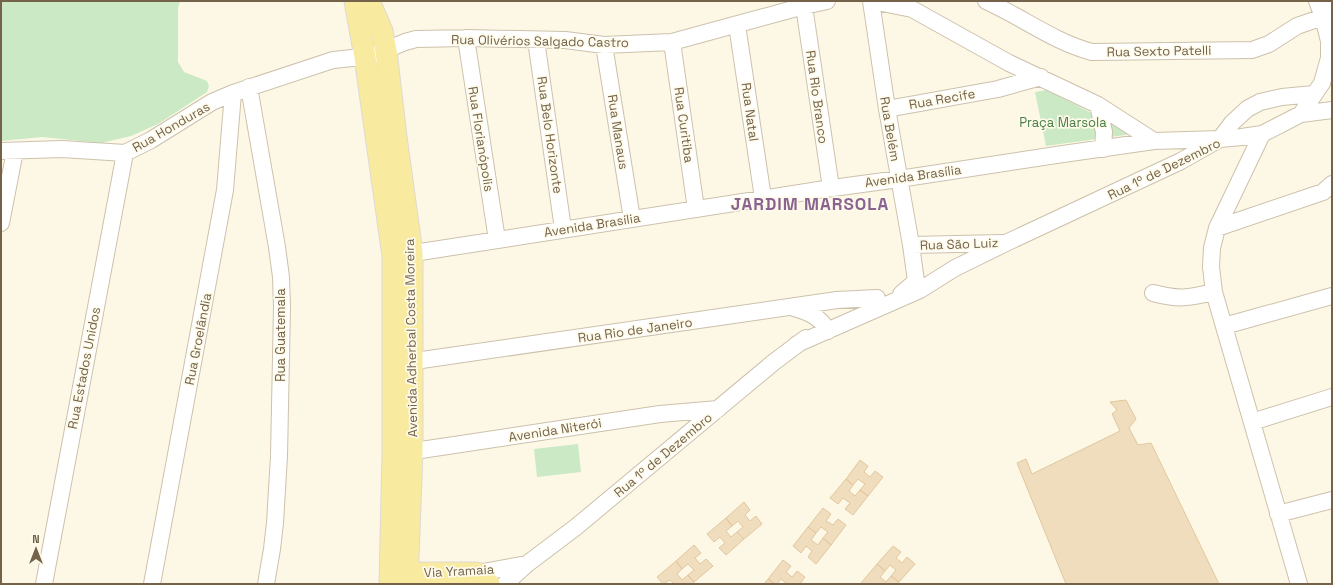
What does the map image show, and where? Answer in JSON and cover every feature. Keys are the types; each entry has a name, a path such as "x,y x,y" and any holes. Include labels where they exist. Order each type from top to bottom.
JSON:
{"main road":[{"name":"Avenida Adherbal Costa Moreira","path":"355,1 402,254"},
{"name":"Avenida Adherbal Costa Moreira","path":"370,1 384,41 396,137 402,254 403,452 398,578"},
{"name":"Via Yramaia","path":"398,578 481,580"}],"street":[{"name":"Rua Olivérios Salgado Castro","path":"384,41 405,42 416,39 466,38 565,40 604,45 672,42 827,1"},
{"path":"872,1 912,9 1009,63 1098,105 1154,141"},
{"name":"Rua Belém","path":"872,1 887,109 916,281"},
{"name":"Rua Sexto Patelli","path":"986,1 1079,49 1092,52 1252,50 1269,44 1297,26 1328,11"},
{"name":"Rua 1º de Dezembro","path":"505,584 527,564 576,527 823,324 884,300 920,290 956,268 1008,242 1166,169 1220,139 1242,138 1262,134 1301,114 1322,83 1329,58 1328,11 1317,1"},
{"name":"Rua Rio Branco","path":"804,6 831,188"},
{"name":"Rua Natal","path":"737,25 763,198"},
{"path":"364,48 373,32 384,41"},
{"name":"Rua Florianópolis","path":"466,38 497,240"},
{"name":"Rua Belo Horizonte","path":"536,40 563,229"},
{"path":"364,48 384,41"},
{"name":"Rua Curitiba","path":"672,42 696,209"},
{"name":"Rua Manaus","path":"604,45 632,219"},
{"name":"Rua Honduras","path":"8,151 62,149 125,153 151,140 212,102 249,87 333,60 364,48"},
{"path":"998,89 1009,63"},
{"name":"Rua Recife","path":"887,109 998,89 1041,77"},
{"name":"Rua Guatemala","path":"249,87 277,247 282,307 279,456 275,523 266,584"},
{"name":"Rua Groelândia","path":"152,584 226,190 233,93"},
{"path":"1220,139 1232,123 1246,109 1260,102 1282,97 1314,94"},
{"path":"1098,105 1104,132 1103,148"},
{"path":"1301,114 1332,110"},
{"path":"1262,134 1217,228 1212,248 1211,267 1214,292 1299,584"},
{"name":"Avenida Brasília","path":"402,254 763,198 1103,148 1154,141 1220,139"},
{"path":"1,224 8,151"},
{"name":"Rua Estados Unidos","path":"44,584 125,153"},
{"path":"1217,228 1323,192 1332,184"},
{"name":"Rua São Luiz","path":"911,245 1008,242"},
{"name":"Rua 1º de Dezembro","path":"916,281 956,268"},
{"path":"884,300 916,281"},
{"path":"1153,293 1182,298 1214,292"},
{"path":"1224,326 1332,296"},
{"name":"Rua Rio de Janeiro","path":"403,363 826,302 884,300"},
{"path":"823,324 822,307 826,302"},
{"path":"791,307 812,314 823,324"},
{"path":"1252,422 1332,397"},
{"name":"Avenida Niterói","path":"403,452 660,414 718,409"},
{"path":"1278,514 1332,500"},
{"name":"Via Yramaia","path":"481,580 527,564"}],"green space":[{"path":"1,1 180,1 178,8 178,62 184,72 207,81 209,86 207,92 158,124 131,136 101,143 42,137 1,141"},
{"name":"Praça Marsola","path":"1047,90 1132,134 1046,146 1035,92"},
{"path":"578,444 581,472 537,477 534,449"}],"building":[{"path":"1126,400 1136,419 1129,428 1138,445 1151,443 1219,584 1066,584 1017,463 1026,459 1032,474 1120,431 1112,414 1117,410 1110,402"},
{"path":"860,460 868,466 864,472 870,477 875,471 883,477 868,496 860,490 865,484 858,479 853,485 846,479"},
{"path":"846,479 853,485 849,491 855,496 860,490 868,496 853,515 845,509 850,503 843,498 838,504 830,498"},
{"path":"744,502 750,510 745,515 750,521 756,516 762,524 744,539 737,532 743,527 738,521 732,526 726,518"},
{"path":"823,508 831,514 826,521 833,525 838,519 846,525 831,545 823,538 828,532 821,527 816,533 808,527"},
{"path":"726,518 732,526 726,531 731,537 737,532 744,539 726,555 719,548 725,543 720,537 714,542 707,534"},
{"path":"808,527 816,533 811,540 818,545 823,538 831,545 816,564 808,557 812,551 806,546 801,553 793,546"},
{"path":"694,545 701,553 695,558 700,564 706,559 713,566 694,582 688,575 694,570 688,564 682,569 676,561"},
{"path":"893,546 901,552 896,558 902,563 907,557 915,564 899,582 891,576 896,570 890,565 885,571 877,564"},
{"path":"783,560 791,566 786,572 792,577 797,571 805,577 800,584 787,584 781,579 777,584 775,584 768,579"},
{"path":"676,561 682,569 677,574 682,580 688,575 694,582 692,584 674,584 670,580 663,584 657,577"},
{"path":"877,564 885,571 880,577 886,582 891,576 899,582 897,584 861,583"},
{"path":"768,579 775,584 764,584"}],"district":[{"name":"JARDIM MARSOLA","path":"810,204"}]}
